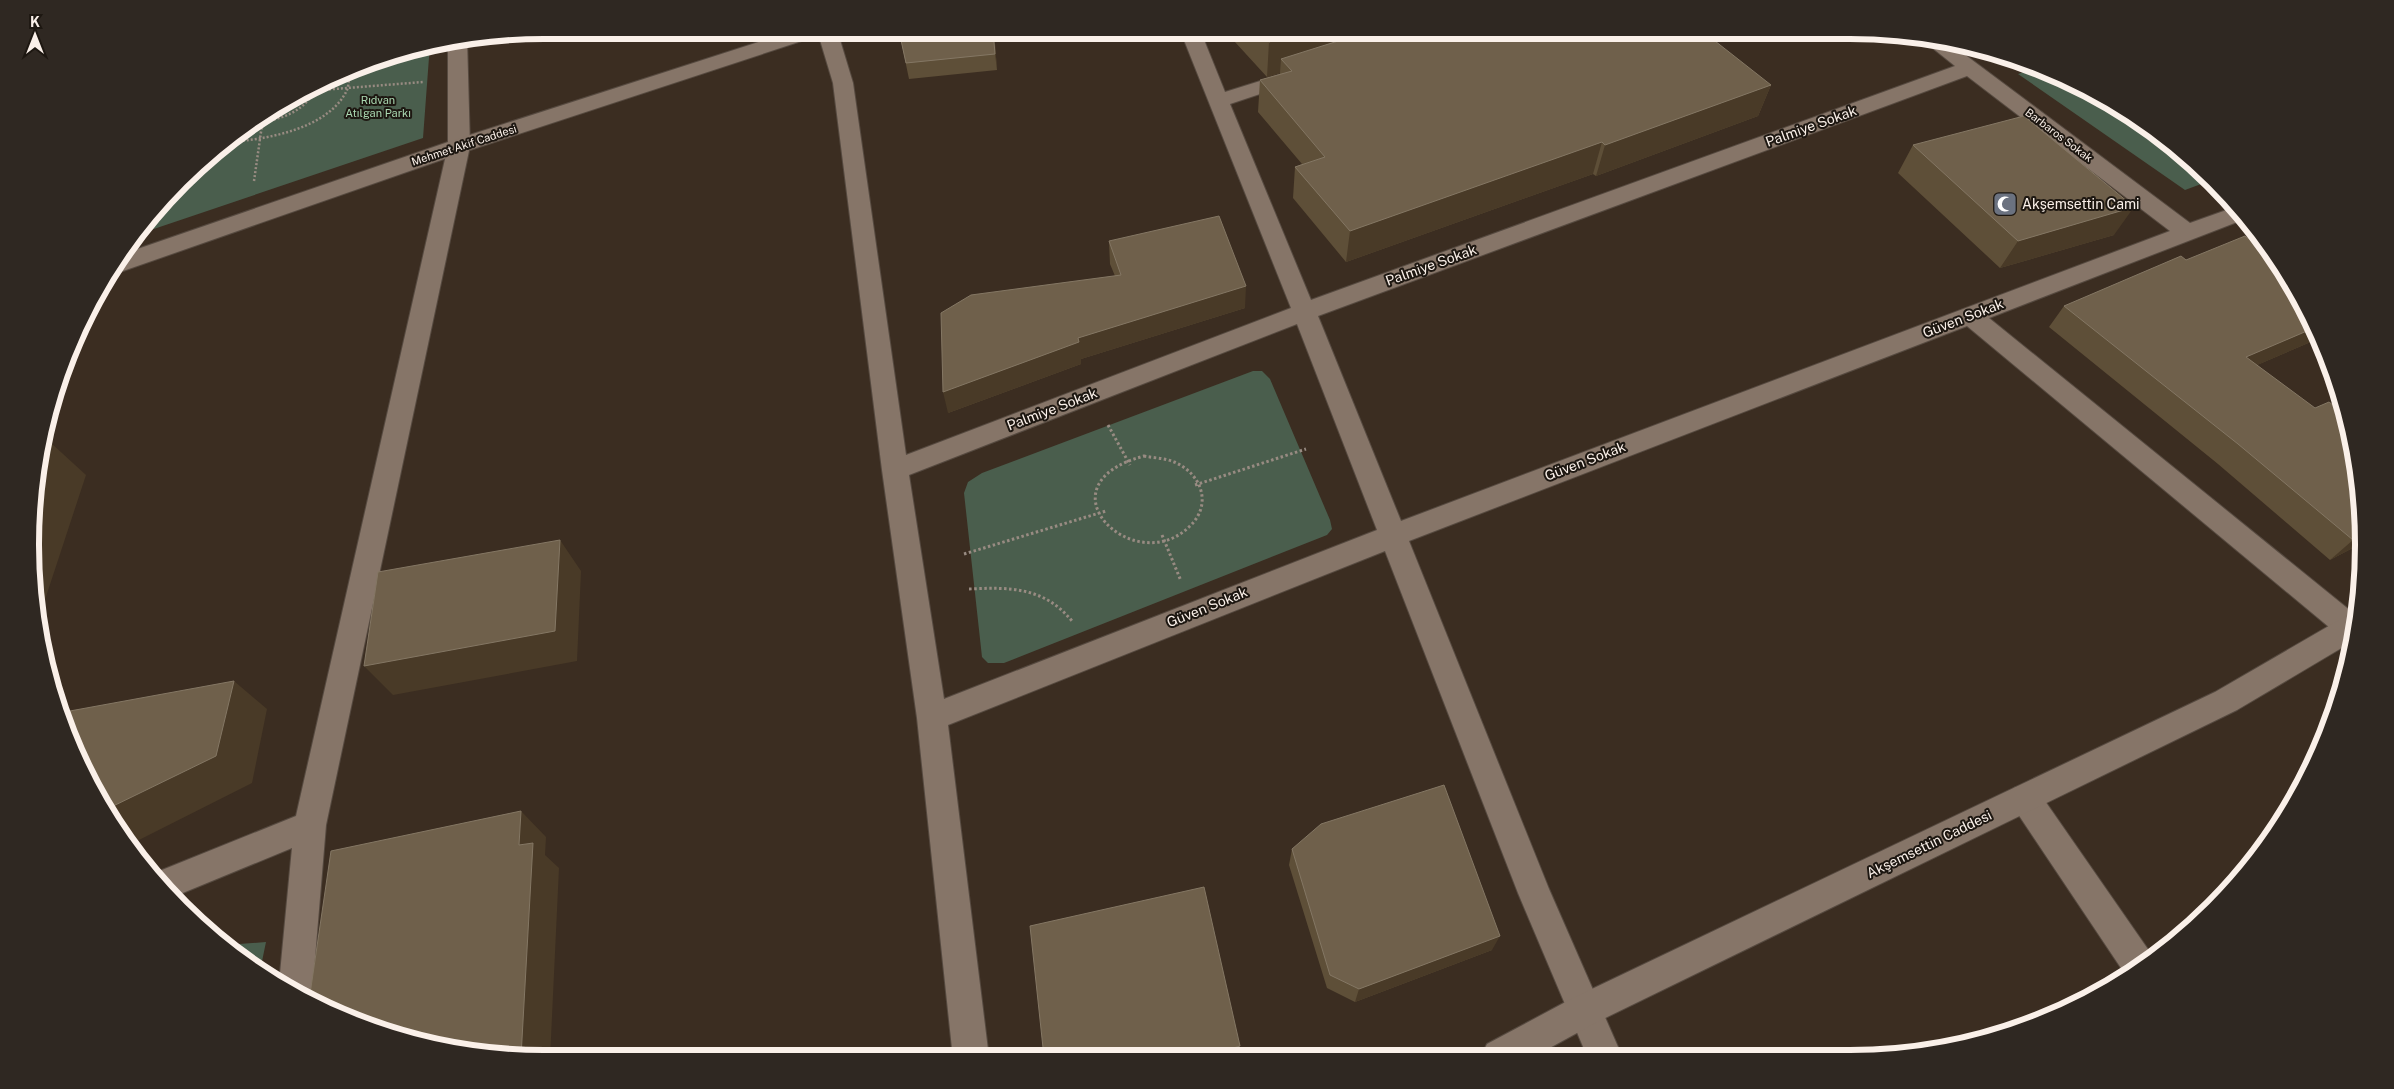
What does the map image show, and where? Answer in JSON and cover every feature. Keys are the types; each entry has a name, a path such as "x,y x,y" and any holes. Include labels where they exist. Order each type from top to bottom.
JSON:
{"street":[{"name":"Mehmet Akif Caddesi","path":"126,261 459,146 788,39"},
{"path":"830,39 843,84 895,470 932,718 970,1050"},
{"path":"1194,39 1220,100 1534,893 1602,1050"},
{"path":"297,985 310,825 459,146 458,46"},
{"name":"Barbaros Sokak","path":"1942,47 2188,233"},
{"name":"Palmiye Sokak","path":"895,470 1304,312 1970,68"},
{"path":"1220,100 1312,71"},
{"name":"Güven Sokak","path":"932,718 1192,612 1392,534 2234,215"},
{"path":"1970,315 2349,624"},
{"name":"Akşemsettin Caddesi","path":"1510,1050 1585,1010 2226,701 2348,630"},
{"path":"2025,798 2136,961"},
{"path":"169,883 310,825"}],"path":[{"path":"239,141 276,137 305,126 328,112 344,96 351,81 350,77"},
{"path":"324,89 430,81"},
{"path":"273,118 293,112 306,104 312,96"},
{"path":"253,187 262,126"},
{"path":"1105,420 1130,465"},
{"path":"1196,485 1306,449"},
{"path":"1144,456 1162,456 1178,462 1192,471 1201,483 1204,497 1202,510 1194,523 1181,534 1164,540 1147,542 1129,539 1113,532 1102,521 1096,507 1095,493 1101,480 1112,468 1127,460 1144,456"},
{"path":"964,554 1106,511"},
{"path":"1162,535 1192,612"},
{"path":"968,589 1024,589 1049,599 1066,613 1075,626"}],"green space":[{"name":"Rıdvan Atılgan Parkı","path":"429,52 423,138 148,231 164,211 211,164 264,124 321,91 351,77"},
{"path":"2027,71 2043,77 2102,107 2157,143 2203,183 2185,190 2018,74"},
{"path":"1253,371 1262,371 1270,379 1330,520 1332,529 1327,535 1004,663 988,663 982,657 964,493 968,482 982,473"},
{"path":"266,942 262,963 237,946 235,944"}],"building":[{"path":"901,39 994,39 995,54 906,63"},
{"path":"1266,39 1279,39 1269,42"},
{"path":"1344,39 1712,39 1771,85 1605,145 1602,142 1350,231 1295,167 1325,157 1260,80 1292,71 1281,59"},
{"path":"2024,116 2134,207 2018,241 1913,145"},
{"path":"1219,216 1246,286 1078,338 1079,342 943,392 941,313 971,295 1121,275 1109,241"},
{"path":"2245,236 2256,244 2287,292 2308,331 2246,357 2315,408 2329,402 2336,407 2346,446 2351,478 2355,539 2353,540 2238,444 2064,306 2181,256 2186,260"},
{"path":"560,540 555,631 364,666 378,572"},
{"path":"234,681 216,756 113,806 91,768 68,711"},
{"path":"1444,785 1500,936 1359,989 1330,975 1292,849 1321,824"},
{"path":"521,811 519,845 533,843 521,1049 478,1046 414,1033 351,1012 310,992 331,851"},
{"path":"1204,887 1240,1046 1227,1050 1043,1050 1030,926"}],"place":[{"name":"Akşemsettin Cami","path":"2005,204"}]}
